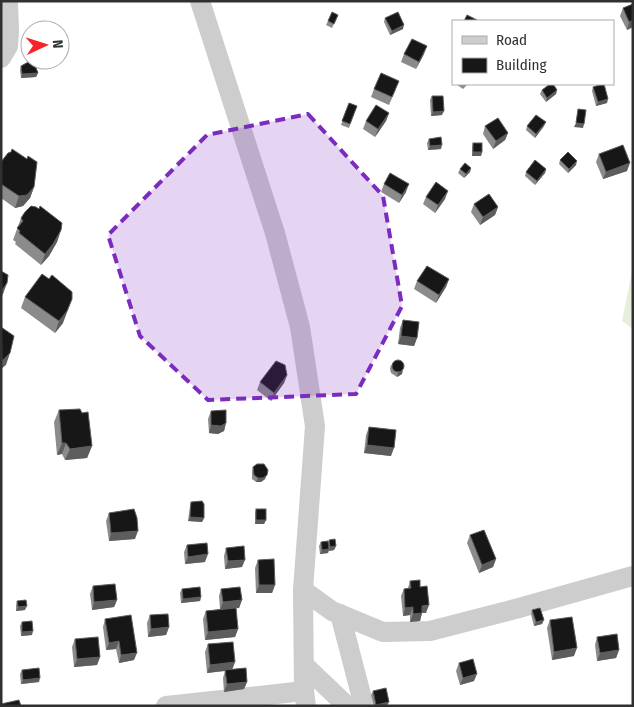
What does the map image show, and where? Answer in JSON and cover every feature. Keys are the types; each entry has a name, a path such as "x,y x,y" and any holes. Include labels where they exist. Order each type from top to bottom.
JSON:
{"street":[{"path":"1,58 8,46 8,1"},
{"path":"166,706 305,698 303,590 315,426 300,327 275,233 200,1"},
{"path":"303,590 332,610 383,632 430,631 633,576"},
{"path":"340,614 364,706"},
{"path":"304,664 347,706"}],"highlighted area":[{"path":"308,114 383,196 402,306 356,394 208,400 140,336 108,235 207,135"}],"green space":[{"path":"633,267 633,329 622,321"}],"building":[{"path":"633,4 633,20 629,22 623,8"},
{"path":"332,12 338,15 334,24 328,21"},
{"path":"398,12 404,25 392,31 385,18"},
{"path":"467,15 477,20 464,20"},
{"path":"412,39 427,46 419,62 404,54"},
{"path":"22,70 37,70 38,73 22,74"},
{"path":"381,73 399,81 392,97 374,89"},
{"path":"549,85 554,85 557,90 547,98 542,90"},
{"path":"604,85 608,99 598,102 593,87"},
{"path":"432,96 443,96 444,111 433,112"},
{"path":"349,103 357,106 350,124 342,121"},
{"path":"376,105 389,113 378,129 366,121"},
{"path":"578,109 586,110 584,124 576,123"},
{"path":"536,115 546,122 536,134 527,126"},
{"path":"498,118 508,133 496,141 485,126"},
{"path":"441,137 442,145 430,146 429,139"},
{"path":"473,143 482,143 482,152 473,152"},
{"path":"623,145 630,163 606,172 599,154"},
{"path":"12,149 27,159 28,156 37,162 34,187 27,195 19,196 1,184 1,162"},
{"path":"568,152 577,161 569,169 560,160"},
{"path":"535,160 546,169 537,181 526,172"},
{"path":"465,163 471,168 466,174 460,169"},
{"path":"390,173 409,184 402,195 384,184"},
{"path":"436,182 448,191 438,205 426,197"},
{"path":"489,194 498,207 483,217 474,204"},
{"path":"31,206 39,209 40,206 62,223 61,230 45,254 19,233 20,231 17,228 23,221 21,218"},
{"path":"427,266 449,279 439,295 417,281"},
{"path":"1,271 8,275 7,283 1,292"},
{"path":"42,274 49,279 52,275 72,292 72,299 67,311 59,321 25,297"},
{"path":"403,320 419,322 417,338 401,336"},
{"path":"1,327 14,336 10,353 2,361"},
{"path":"396,360 400,360 404,366 400,372 396,372 392,368 392,364"},
{"path":"276,361 285,365 287,375 274,393 260,382"},
{"path":"80,409 82,413 88,412 92,446 70,449 66,443 62,443 59,410"},
{"path":"226,410 226,423 221,426 211,425 211,411"},
{"path":"369,427 396,430 394,448 367,445"},
{"path":"257,464 264,464 268,470 267,475 263,478 258,478 254,475 253,467"},
{"path":"202,501 204,504 204,518 190,517 191,502"},
{"path":"134,509 138,531 111,533 109,513"},
{"path":"256,509 266,509 266,520 256,520"},
{"path":"484,530 496,559 482,565 470,535"},
{"path":"335,539 336,546 330,547 329,540"},
{"path":"328,541 329,549 322,550 321,542"},
{"path":"207,543 208,554 188,557 187,545"},
{"path":"244,546 245,560 228,561 226,548"},
{"path":"274,559 275,585 259,585 258,560"},
{"path":"420,580 420,587 427,586 429,605 422,606 422,613 413,614 413,607 405,608 404,589 411,588 410,581"},
{"path":"115,584 117,600 94,602 93,586"},
{"path":"200,587 201,597 183,599 182,589"},
{"path":"240,587 242,600 223,602 221,589"},
{"path":"26,600 27,606 18,607 17,601"},
{"path":"236,608 238,629 208,632 206,611"},
{"path":"540,608 544,620 536,622 532,610"},
{"path":"168,614 169,627 151,629 150,615"},
{"path":"131,615 137,653 121,655 119,641 109,643 105,619"},
{"path":"572,617 577,648 554,652 550,620"},
{"path":"32,621 33,631 22,632 22,622"},
{"path":"617,634 619,650 600,653 597,637"},
{"path":"98,637 100,657 77,659 75,639"},
{"path":"233,642 235,662 210,665 208,644"},
{"path":"473,659 477,674 463,678 459,663"},
{"path":"39,668 40,678 23,680 22,670"},
{"path":"246,668 247,682 227,684 225,670"},
{"path":"386,688 389,702 376,705 373,691"},
{"path":"19,700 21,706 1,706 1,704"}]}
